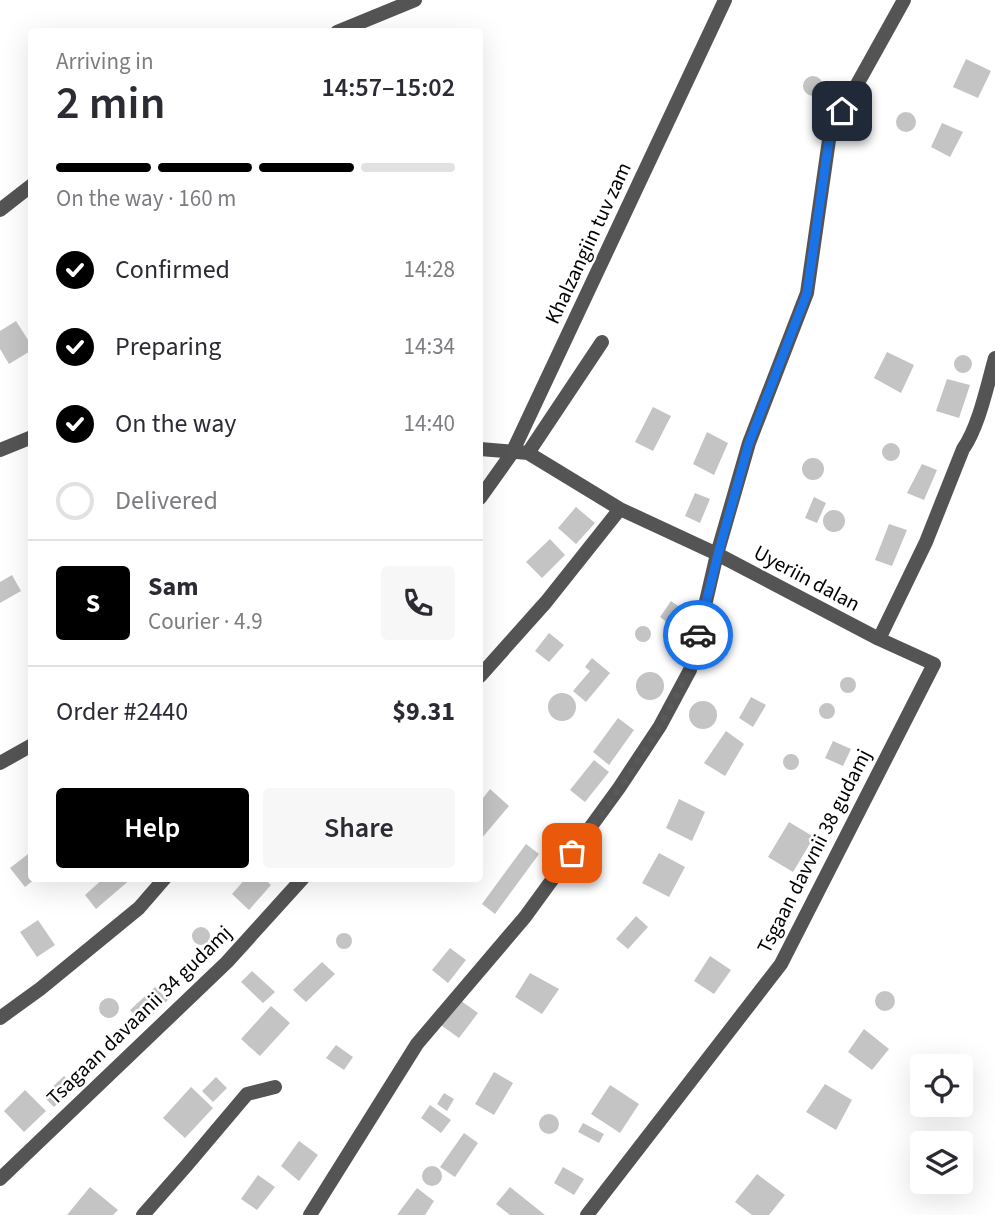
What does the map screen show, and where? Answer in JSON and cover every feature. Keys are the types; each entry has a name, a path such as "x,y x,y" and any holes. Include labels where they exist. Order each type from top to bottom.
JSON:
{"street":[{"path":"347,28 415,0"},
{"name":"Khalzangiin tuv zam","path":"483,494 512,453 725,0"},
{"path":"310,1215 417,1044 525,917 620,788 660,726 690,670 749,443 807,293 830,133 904,0"},
{"path":"0,210 28,189"},
{"path":"483,449 528,453 602,342"},
{"path":"879,639 926,542 969,440 995,358"},
{"path":"0,450 28,439"},
{"name":"Uyeriin dalan","path":"528,453 620,509 718,554 879,639 934,664"},
{"path":"483,673 546,602 620,509"},
{"name":"Tsgaan davvnii 38 gudamj","path":"587,1215 781,964 934,664"},
{"path":"0,763 28,747"},
{"path":"0,1018 139,908 161,882"},
{"name":"Tsagaan davaanii 34 gudamj","path":"0,1179 227,961 299,882"},
{"path":"143,1215 247,1094 275,1087"}],"building":[{"path":"966,59 991,71 978,98 953,87"},
{"path":"813,76 820,79 823,86 820,93 813,96 806,93 803,86 806,79"},
{"path":"906,112 913,115 916,122 913,129 906,132 899,129 896,122 899,115"},
{"path":"942,123 963,132 950,157 931,147"},
{"path":"16,321 28,340 28,352 9,364 0,349 0,331"},
{"path":"887,352 914,365 901,393 874,378"},
{"path":"959,355 967,355 972,364 970,371 959,373 954,368 954,360"},
{"path":"947,379 970,385 959,418 936,411"},
{"path":"653,407 671,416 653,451 635,442"},
{"path":"707,432 728,443 714,475 693,464"},
{"path":"891,443 897,446 900,452 897,458 891,461 885,458 882,452 885,446"},
{"path":"813,458 821,461 824,469 821,477 813,480 805,477 802,469 805,461"},
{"path":"922,464 937,470 924,500 907,493"},
{"path":"695,493 710,499 700,523 685,516"},
{"path":"814,497 826,503 817,523 805,518"},
{"path":"576,507 595,523 576,544 558,528"},
{"path":"834,510 842,513 845,521 842,529 834,532 826,529 823,521 826,513"},
{"path":"889,524 907,530 892,566 875,560"},
{"path":"550,539 565,555 542,578 526,562"},
{"path":"12,575 21,591 0,603 0,582"},
{"path":"671,601 684,610 672,626 660,617"},
{"path":"643,626 651,634 643,642 635,634"},
{"path":"549,633 564,645 549,662 535,651"},
{"path":"592,658 610,673 586,702 573,691 590,671 585,667"},
{"path":"650,672 660,676 664,686 660,696 650,700 640,696 636,686 640,676"},
{"path":"848,677 856,685 848,693 840,685"},
{"path":"562,693 572,697 576,707 572,717 562,721 552,717 548,707 552,697"},
{"path":"751,697 766,705 753,727 739,718"},
{"path":"703,701 713,705 717,715 713,725 703,729 693,725 689,715 693,705"},
{"path":"827,703 835,711 827,719 819,711"},
{"path":"618,718 634,730 609,765 593,752"},
{"path":"726,731 744,744 725,776 704,763"},
{"path":"833,741 851,749 843,766 825,758"},
{"path":"791,754 799,762 791,770 783,762"},
{"path":"594,760 609,772 585,802 570,790"},
{"path":"490,789 509,806 483,837 483,798"},
{"path":"679,799 705,812 692,841 666,828"},
{"path":"789,822 814,837 793,872 768,857"},
{"path":"526,844 539,854 495,914 482,904"},
{"path":"659,853 685,867 669,897 642,883"},
{"path":"28,854 28,882 31,882 25,887 10,868"},
{"path":"100,882 127,882 96,909 85,895"},
{"path":"242,882 268,882 271,885 249,910 232,894"},
{"path":"636,916 648,927 628,949 616,939"},
{"path":"38,920 55,945 37,957 20,932"},
{"path":"201,927 207,930 210,936 207,942 201,945 195,942 192,936 195,930"},
{"path":"344,933 352,941 344,949 336,941"},
{"path":"450,948 466,960 448,983 432,970"},
{"path":"710,956 731,970 714,994 694,981"},
{"path":"322,962 335,974 306,1002 293,990"},
{"path":"252,971 275,992 263,1003 241,982"},
{"path":"530,973 559,989 542,1014 515,997"},
{"path":"155,987 168,1000 143,1024 130,1010"},
{"path":"885,991 892,994 895,1001 892,1008 885,1011 878,1008 875,1001 878,994"},
{"path":"109,998 116,1001 119,1008 116,1015 109,1018 102,1015 99,1008 102,1001"},
{"path":"457,998 478,1013 459,1038 438,1023"},
{"path":"271,1006 290,1023 260,1056 241,1039"},
{"path":"864,1029 889,1049 872,1070 848,1052"},
{"path":"336,1045 353,1057 344,1070 326,1058"},
{"path":"494,1072 513,1083 494,1115 475,1104"},
{"path":"64,1076 75,1087 54,1107 43,1096"},
{"path":"216,1077 227,1088 213,1102 202,1091"},
{"path":"825,1084 852,1100 836,1130 806,1112"},
{"path":"610,1085 639,1104 620,1133 591,1114"},
{"path":"191,1087 213,1108 185,1138 163,1118"},
{"path":"25,1090 46,1111 24,1132 4,1111"},
{"path":"444,1093 454,1099 447,1111 437,1104"},
{"path":"430,1105 451,1120 441,1133 421,1118"},
{"path":"549,1114 556,1117 559,1124 556,1131 549,1134 542,1131 539,1124 542,1117"},
{"path":"583,1123 604,1134 599,1143 578,1132"},
{"path":"464,1133 478,1143 455,1177 440,1167"},
{"path":"299,1141 318,1155 299,1181 281,1166"},
{"path":"432,1166 439,1169 442,1176 439,1183 432,1186 425,1183 422,1176 425,1169"},
{"path":"563,1167 584,1179 574,1195 554,1183"},
{"path":"757,1174 785,1195 769,1215 752,1215 735,1202"},
{"path":"258,1175 275,1187 257,1210 241,1199"},
{"path":"90,1187 118,1210 113,1215 67,1215"},
{"path":"510,1187 545,1215 510,1215 496,1204"},
{"path":"417,1188 434,1201 425,1215 397,1215"}],"way so far":[{"path":"572,853 620,788 660,726 690,670 698,635"}],"route":[{"path":"698,635 749,443 807,293 830,133 842,111"}]}
